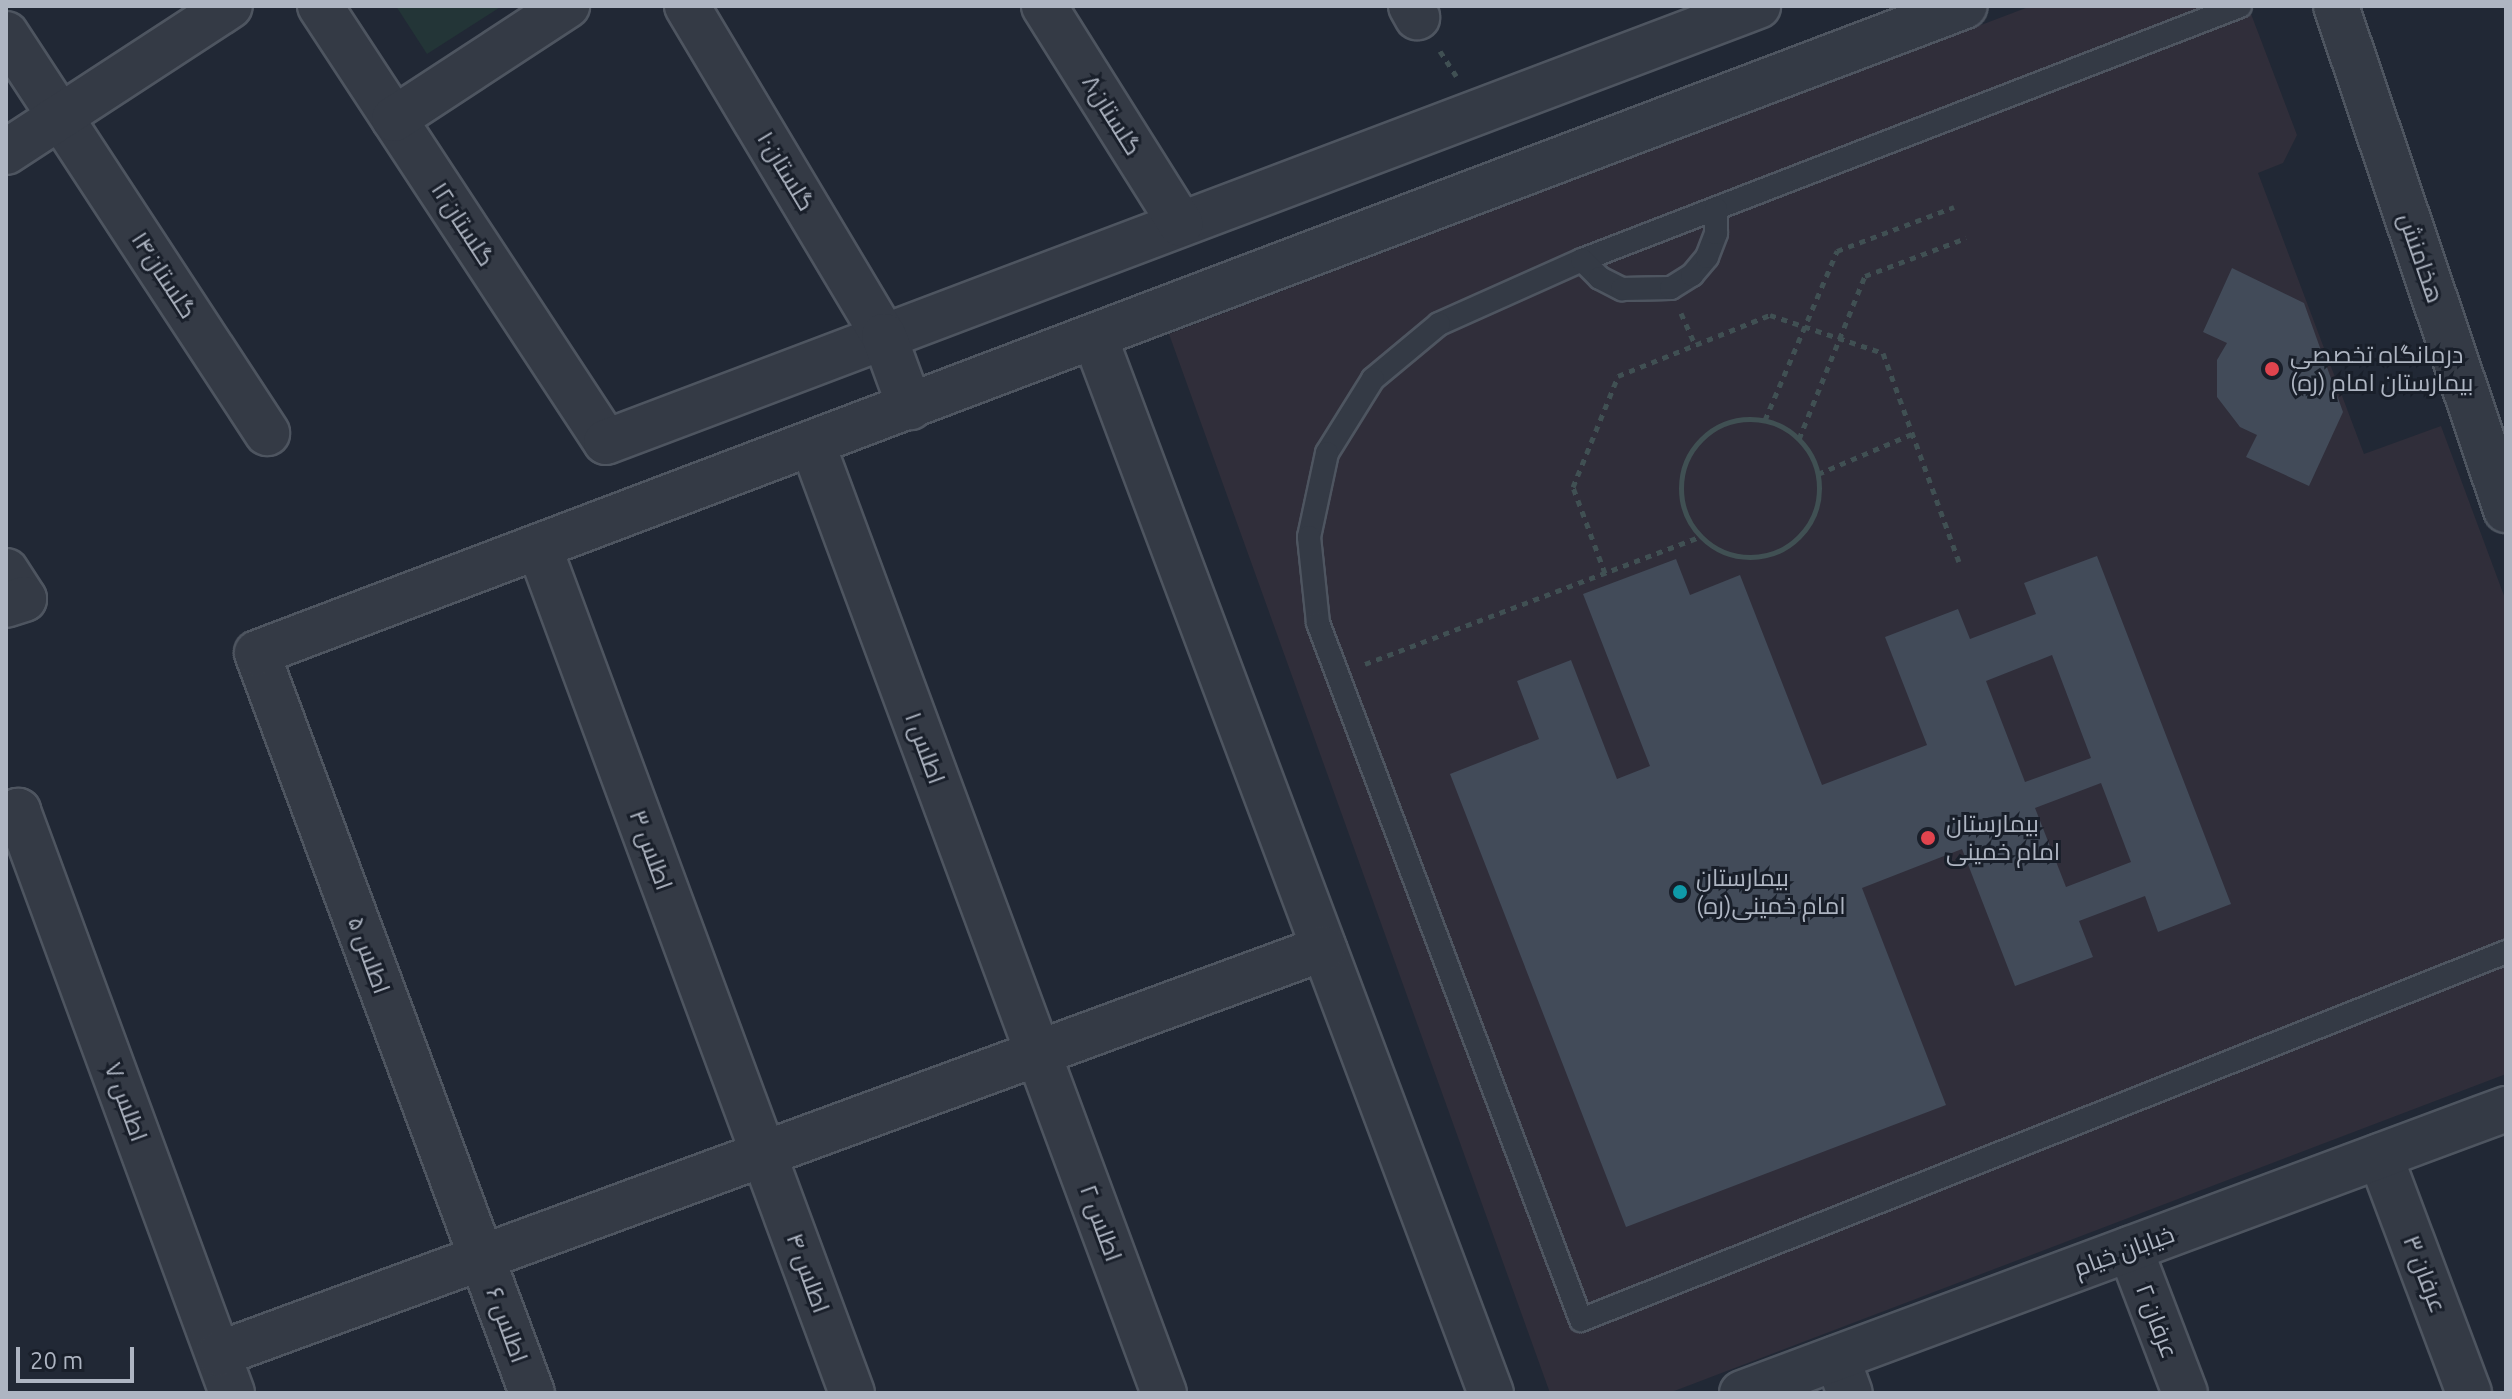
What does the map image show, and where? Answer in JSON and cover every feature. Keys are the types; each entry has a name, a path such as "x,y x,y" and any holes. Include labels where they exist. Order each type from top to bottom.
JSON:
{"street":[{"path":"6,152 230,6"},
{"name":"گلستان۱۲","path":"320,6 606,442 884,336"},
{"path":"394,119 567,6"},
{"name":"گلستان۱۰","path":"687,6 884,336 910,407"},
{"name":"گلستان۸","path":"1044,6 1181,224"},
{"path":"884,336 1758,6"},
{"path":"539,547 1965,6"},
{"name":"هخامنش","path":"2336,6 2506,510"},
{"name":"گلستان۱۴","path":"6,34 267,433"},
{"path":"1095,338 1491,1393"},
{"name":"اطلس ۱","path":"812,443 1038,1053"},
{"name":"اطلس ۵","path":"481,1257 257,653 539,547"},
{"name":"اطلس ۳","path":"539,547 764,1153"},
{"name":"اطلس ۷","path":"12,818 226,1373"},
{"path":"226,1373 481,1257 1324,948"},
{"name":"اطلس ۲","path":"1038,1053 1164,1393"},
{"name":"خیابان خیام","path":"1742,1393 1844,1375 2130,1249 2506,1109"},
{"name":"اطلس ۴","path":"764,1153 852,1393"},
{"name":"عرفان ۳","path":"2380,1156 2469,1393"},
{"name":"عرفان ۲","path":"2130,1249 2185,1393"},
{"name":"اطلس ۶","path":"481,1257 532,1393"}],"lane":[{"path":"2240,6 1582,260 1439,324 1373,379 1327,453 1309,537 1318,623 1581,1320 2506,952"},
{"path":"1582,260 1600,278 1622,289 1646,293 1671,288 1692,275 1707,257 1716,233 1716,209"}],"path":[{"path":"1414,11 1479,112"},
{"path":"1765,420 1837,251 1954,207"},
{"path":"1799,439 1865,276 1966,238"},
{"path":"1605,573 1573,487 1618,376 1770,315 1883,353 1959,562"},
{"path":"1765,420 1799,439 1818,474 1819,493 1805,530 1774,554 1734,556 1700,537 1688,521 1681,492 1684,463 1694,446 1725,422 1765,420"},
{"path":"1818,474 1912,434"},
{"path":"1338,675 1700,537"}],"shaded area":[{"path":"396,6 502,6 427,54"},
{"name":"بیمارستان امام خمینی","path":"2031,6 2248,6 2297,135 2283,163 2258,173 2364,454 2441,426 2506,601 2506,1074 1669,1393 1550,1393 1169,334"}],"building":[{"name":"درمانگاه تخصصی بیمارستان امام (ره)","path":"2232,268 2304,303 2343,412 2309,486 2246,457 2257,435 2240,427 2217,397 2217,360 2227,343 2203,332"},
{"name":"بیمارستان امام خمینی(ره)","path":"2097,556 2231,904 2158,932 2145,896 2079,921 2093,957 2015,986 1962,849 1862,888 1946,1105 1626,1227 1450,774 1539,739 1517,681 1571,660 1617,779 1650,766 1583,594 1676,559 1690,595 1740,575 1822,785 1927,745 1885,637 1958,609 1970,639 2036,614 2024,583","holes":["2052,655 2091,758 2025,782 1986,681","2101,783 2131,862 2066,887 2035,808"]}],"place":[{"name":"درمانگاه تخصصی بیمارستان امام (ره)","path":"2272,369"},
{"name":"بیمارستان امام خمینی","path":"1928,838"},
{"name":"بیمارستان امام خمینی(ره)","path":"1680,892"}]}
